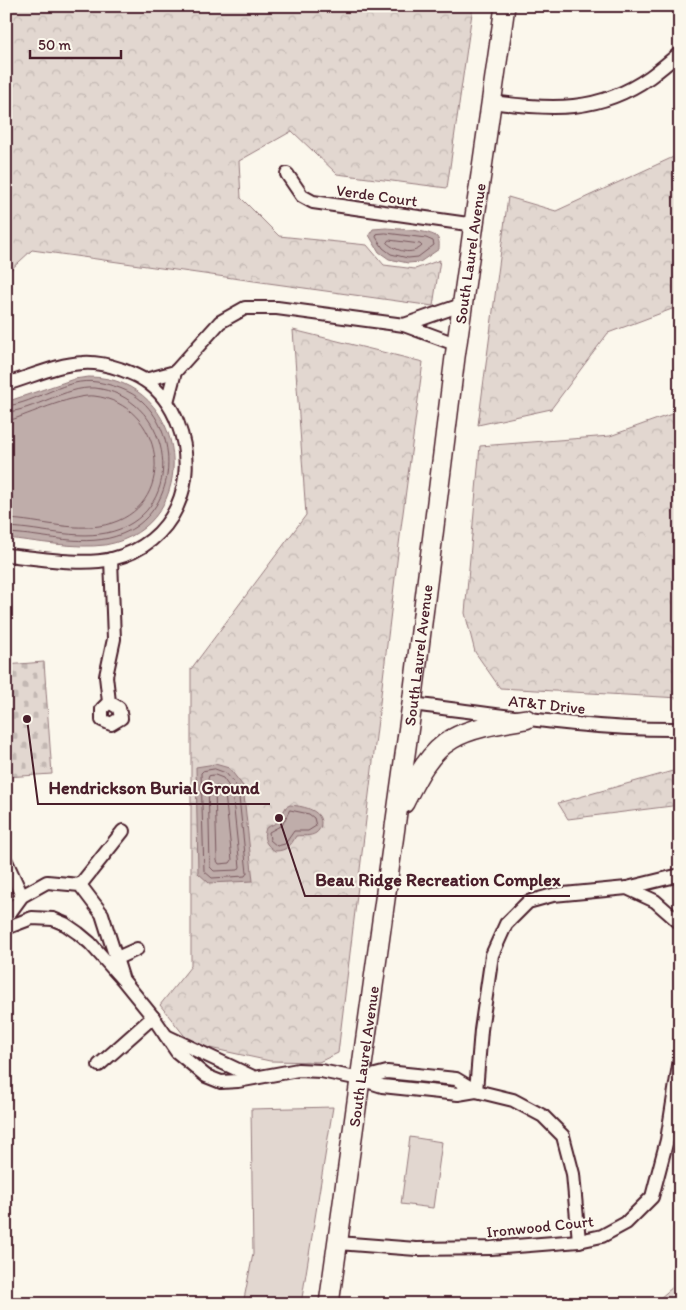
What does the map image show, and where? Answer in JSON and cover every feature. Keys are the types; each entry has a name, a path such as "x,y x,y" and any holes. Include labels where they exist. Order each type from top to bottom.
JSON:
{"main road":[{"name":"South Laurel Avenue","path":"329,1304 412,704 453,376 505,6"},
{"path":"395,828 413,786 422,769 435,752 452,739 481,728 526,719"}],"street":[{"path":"492,102 560,108 586,105 612,97 631,88 650,77 680,53"},
{"name":"Verde Court","path":"287,174 302,196 313,202 475,225"},
{"path":"404,325 464,304"},
{"path":"167,402 175,372 220,322 245,308 277,308 404,325 458,345"},
{"path":"6,384 54,368 82,362 104,364 144,380 167,402 182,434 187,475 178,507 168,522 139,548 111,559 85,562 6,555"},
{"path":"144,380 175,372"},
{"path":"109,702 106,676 114,639 111,559"},
{"name":"AT&T Drive","path":"412,704 526,719 611,727 680,729"},
{"path":"80,885 123,831"},
{"path":"6,861 22,896"},
{"path":"476,1090 481,1030 492,954 506,924 528,902 553,895 627,888 680,875"},
{"path":"6,918 22,896 47,882 80,885 102,914 123,980"},
{"path":"627,888 655,901 680,923"},
{"path":"6,928 32,918 52,919 65,924 90,943 123,980 153,1016 177,1052 206,1076 221,1082 238,1081 298,1070 360,1079 382,1086 458,1094 476,1090"},
{"path":"117,958 137,949"},
{"path":"99,1065 153,1016"},
{"path":"166,1036 253,1077"},
{"name":"Ironwood Court","path":"338,1243 416,1249 492,1248 579,1241 602,1236 626,1224 652,1197 667,1140 680,1059"},
{"path":"360,1079 387,1072 456,1079 476,1090 513,1100 543,1116 563,1136 573,1174 579,1241"},
{"path":"422,1090 424,1076"}],"green space":[{"path":"6,6 473,6 447,188 337,174 292,131 239,161 241,198 279,236 367,245 384,265 415,269 440,260 433,306 32,250 6,274"},
{"path":"680,154 680,306 608,333 551,409 478,425 508,197 556,211"},
{"path":"293,330 423,362 401,528 338,1053 319,1062 270,1061 191,1044 160,1005 191,966 191,669 306,515"},
{"path":"680,411 680,698 500,688 475,652 465,613 480,446 610,436"},
{"path":"44,662 52,774 6,777 6,665"},
{"path":"680,769 680,805 568,819 558,803"},
{"path":"333,1107 301,1304 243,1304 253,1254 251,1109"},
{"path":"410,1137 442,1142 433,1208 401,1204"},
{"path":"680,1281 680,1304 653,1304"}],"water":[{"path":"373,229 413,230 433,235 439,240 439,249 420,262 408,263 389,259 379,252 369,235"},
{"path":"89,377 123,383 148,401 165,425 173,454 171,484 159,511 137,533 105,545 69,545 6,538 6,402 74,379"},
{"path":"215,764 229,768 243,786 253,881 209,883 198,873 196,767"},
{"path":"290,805 305,807 314,811 320,818 320,827 314,834 296,836 288,847 275,851 266,841 264,835 266,828 278,822 286,807"}],"place":[{"name":"Hendrickson Burial Ground","path":"27,719"},
{"name":"Beau Ridge Recreation Complex","path":"279,818"}]}
